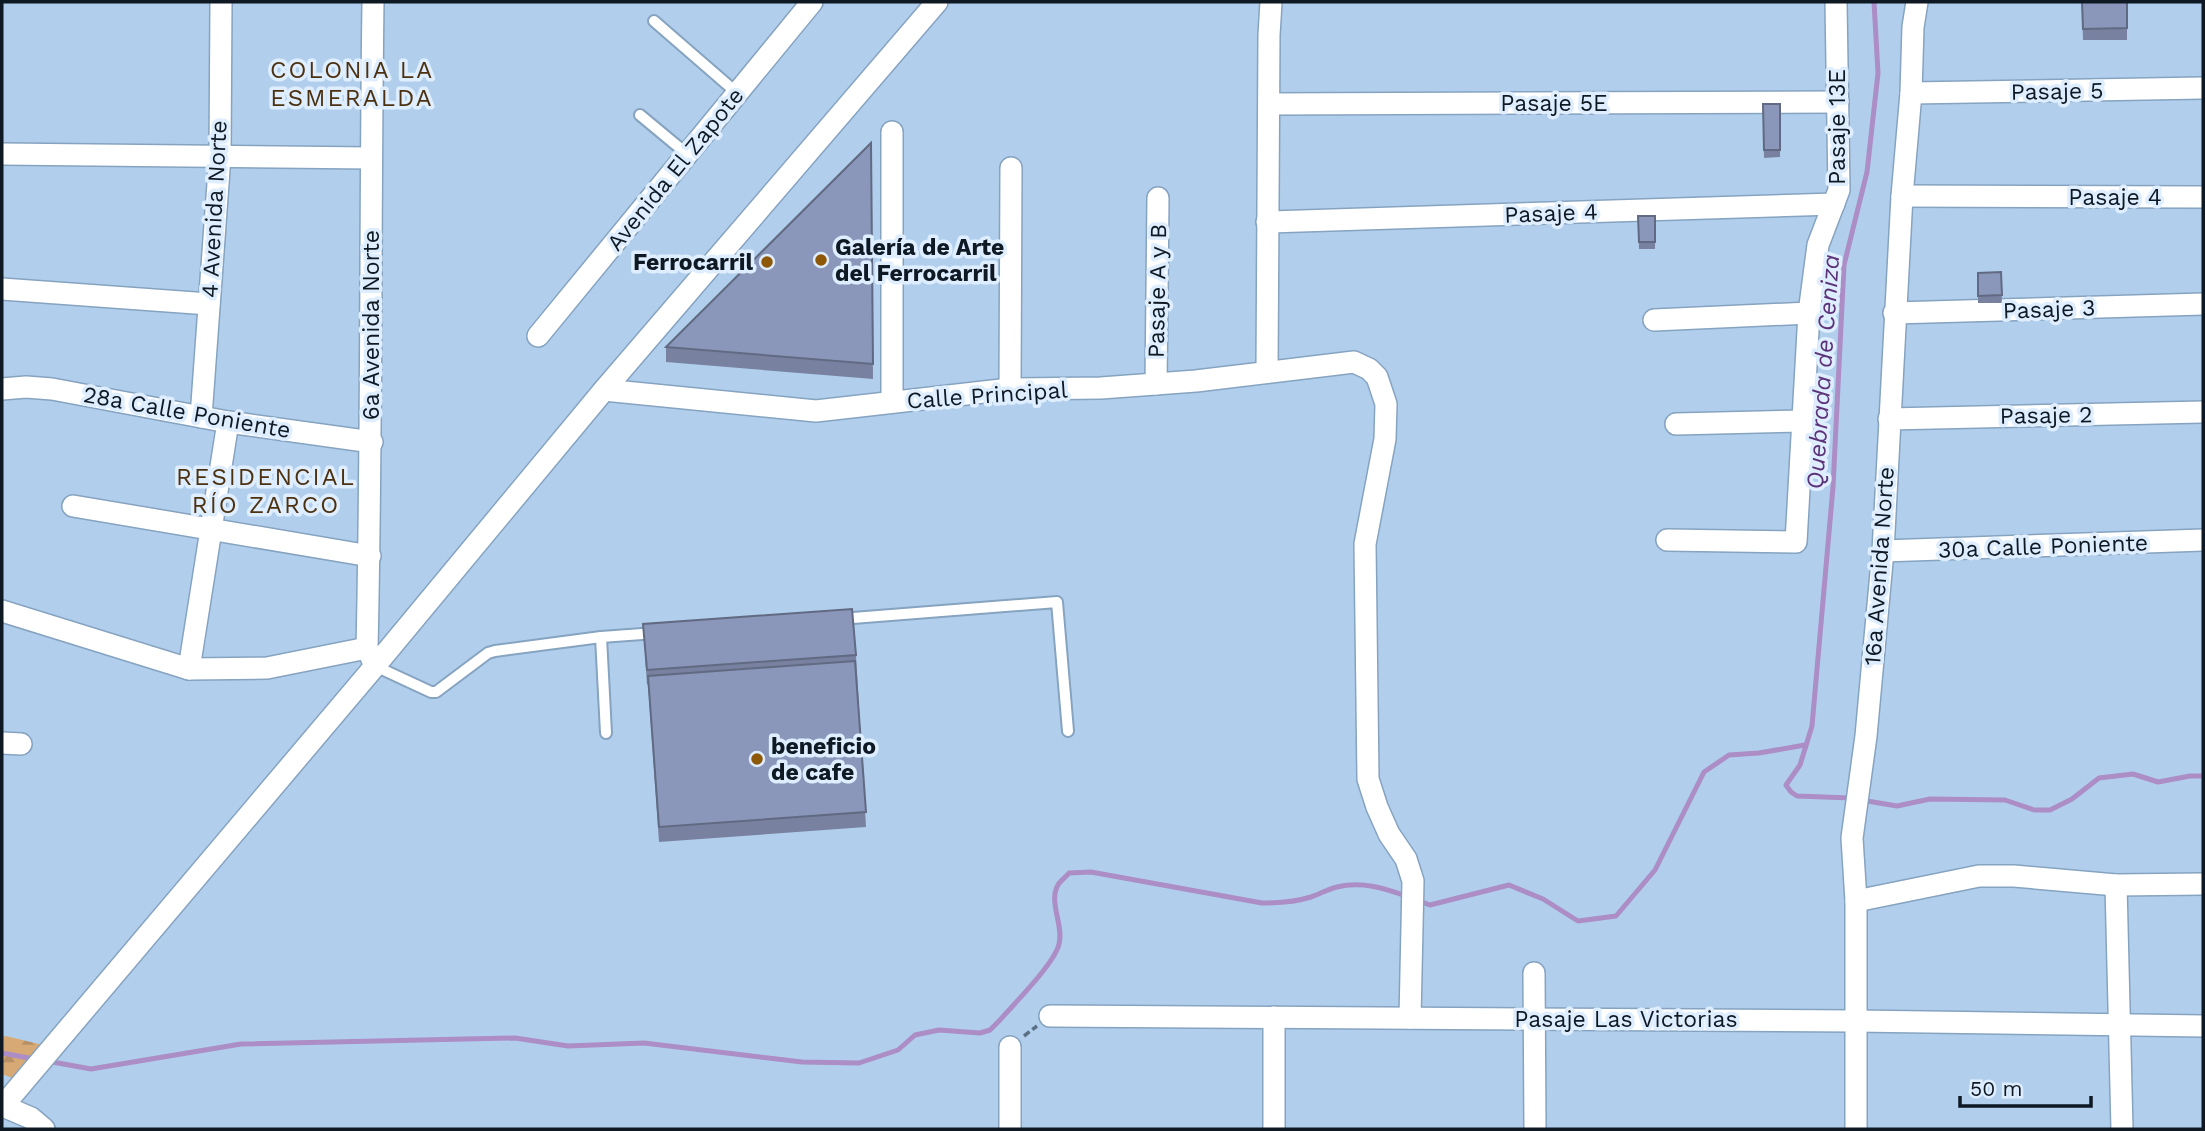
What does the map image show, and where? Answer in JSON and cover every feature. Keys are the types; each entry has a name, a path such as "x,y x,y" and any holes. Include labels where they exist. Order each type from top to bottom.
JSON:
{"street":[{"name":"4 Avenida Norte","path":"201,416 219,156 221,2"},
{"name":"6a Avenida Norte","path":"371,657 369,556 372,442 373,2"},
{"name":"Avenida El Zapote","path":"537,336 812,2"},
{"path":"44,1129 32,1118 3,1106 371,657 937,2"},
{"path":"1267,372 1271,2"},
{"name":"Pasaje 13E","path":"1667,540 1796,542 1809,313 1818,245 1839,190 1836,2"},
{"name":"16a Avenida Norte","path":"1856,1129 1854,824 1861,785 1882,551 1894,313 1911,93 1913,27 1917,2"},
{"name":"Pasaje 5","path":"1911,93 2203,88"},
{"name":"Pasaje 5E","path":"1269,104 1838,102"},
{"path":"892,132 892,402"},
{"path":"2,154 371,158"},
{"path":"1010,389 1011,168"},
{"name":"Pasaje 4","path":"1902,196 2203,197"},
{"name":"Pasaje A y B","path":"1156,384 1158,198"},
{"name":"Pasaje 4","path":"1267,222 1834,204"},
{"path":"2,289 209,304"},
{"name":"Pasaje 3","path":"1894,313 2203,304"},
{"path":"1654,320 1809,313"},
{"name":"Calle Principal","path":"604,390 816,411 1010,389 1101,388 1196,381 1354,362 1369,369 1377,377 1386,404 1385,439 1364,544 1368,779 1377,807 1406,859 1413,881 1410,1018"},
{"name":"28a Calle Poniente","path":"2,395 26,387 52,388 228,422 372,442"},
{"name":"Pasaje 2","path":"1889,419 2203,412"},
{"path":"1676,424 1803,421"},
{"path":"189,669 228,422"},
{"path":"73,506 369,556"},
{"name":"30a Calle Poniente","path":"1882,551 2203,540"},
{"path":"2,611 189,669 267,668 371,657"},
{"path":"1856,901 1979,876 2014,876 2116,885 2203,884"},
{"path":"2116,885 2122,1129"},
{"path":"1534,973 1535,1129"},
{"name":"Pasaje Las Victorias","path":"1049,1016 2203,1026"},
{"path":"1274,1017 1274,1129"},
{"path":"1010,1047 1010,1129"}],"lane":[{"path":"654,20 737,93"},
{"path":"640,115 687,154"},
{"path":"822,620 1057,603 1068,730"},
{"path":"371,657 431,692 436,692 488,653 495,651 601,637 670,632"},
{"path":"601,637 606,733"}],"path":[{"path":"1010,1047 1049,1016"}],"green space":[{"path":"2,1037 43,1045 17,1080 2,1074"}],"building":[{"path":"2082,2 2127,2 2127,28 2083,29"},
{"path":"1763,104 1780,104 1780,150 1764,150"},
{"name":"Galería de Arte del Ferrocarril","path":"871,143 873,364 666,347"},
{"path":"1638,216 1655,216 1655,242 1639,242"},
{"path":"2001,272 2002,295 1978,296 1978,273"},
{"path":"852,609 856,655 647,670 643,624"},
{"name":"beneficio de cafe","path":"855,661 866,812 659,827 648,676"}],"waterway":[{"name":"Quebrada de Ceniza","path":"1851,798 1797,796 1786,785 1800,765 1812,726 1833,487 1844,265 1867,172 1878,73 1874,2"},
{"path":"1419,901 1430,905 1509,885 1543,899 1578,921 1616,916 1655,870 1704,772 1729,755 1805,745"},
{"path":"1861,800 1897,806 1930,799 2005,800 2034,810 2050,810 2072,799 2099,778 2133,774 2158,782 2203,776"},
{"path":"47,1061 91,1069 241,1044 515,1038 568,1046 644,1043 802,1062 859,1063 898,1050 915,1035 939,1030 980,1033 990,1030 1033,984 1056,952 1060,929 1055,892 1069,873 1091,872 1262,903 1299,900 1346,885 1381,888 1406,896"},
{"path":"2,1053 34,1059"}],"place":[{"name":"Galería de Arte del Ferrocarril","path":"821,260"},
{"name":"Ferrocarril","path":"767,262"},
{"name":"beneficio de cafe","path":"757,759"}],"district":[{"name":"COLONIA LA ESMERALDA","path":"352,84"},
{"name":"RESIDENCIAL RÍO ZARCO","path":"266,491"}]}
